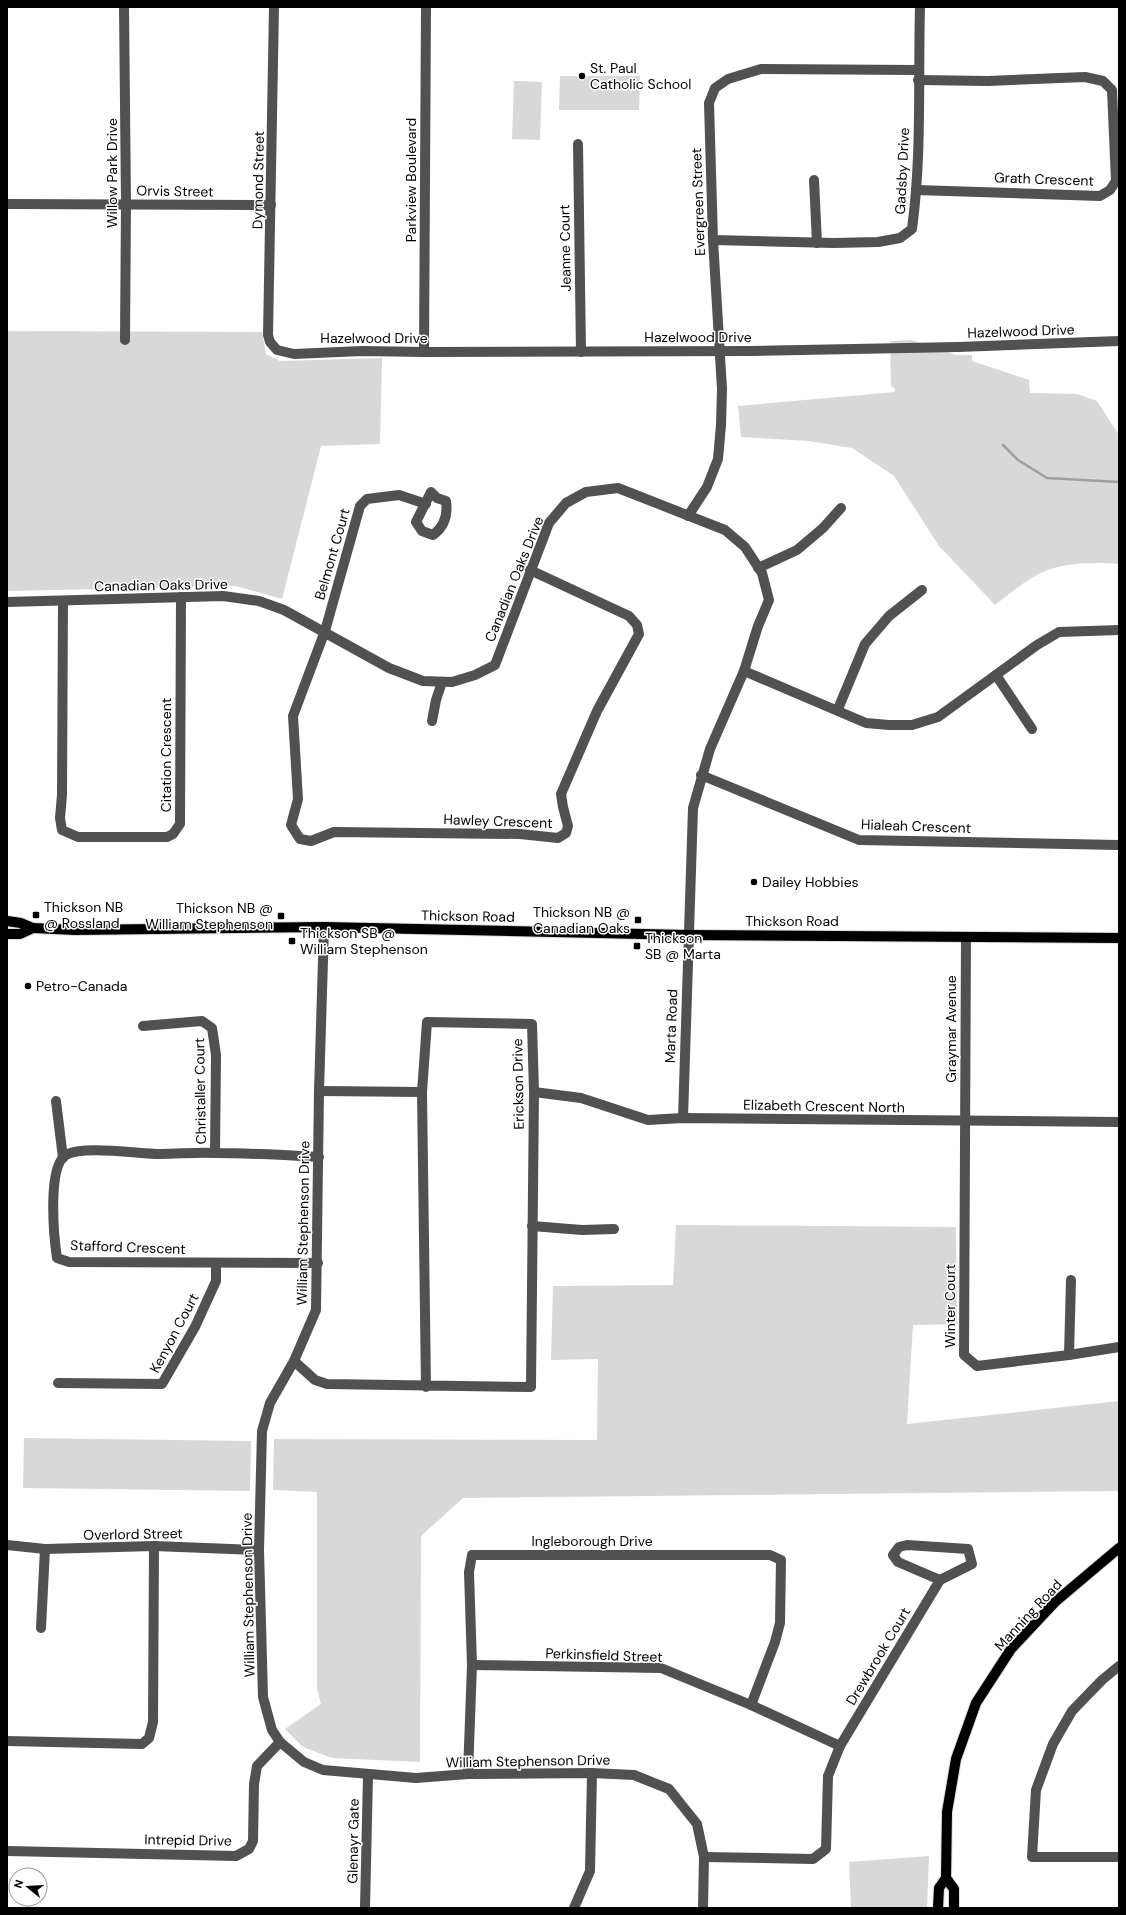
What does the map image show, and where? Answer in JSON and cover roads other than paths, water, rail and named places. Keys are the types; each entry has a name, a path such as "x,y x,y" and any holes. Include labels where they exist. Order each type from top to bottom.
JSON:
{"main road":[{"name":"Thickson Road","path":"7,921 21,923 33,928 75,930 324,927 688,935 1119,938"},
{"name":"Thickson Road","path":"7,934 20,934 33,928"},
{"name":"Manning Road","path":"938,1908 938,1888 946,1878 948,1812 956,1760 976,1702 1011,1649 1055,1602 1119,1548"},
{"name":"Manning Road","path":"946,1878 954,1889 954,1908"}],"street":[{"name":"Willow Park Drive","path":"124,7 126,204 125,340"},
{"name":"Dymond Street","path":"274,7 268,336 270,342 277,350"},
{"name":"Parkview Boulevard","path":"424,352 426,7"},
{"name":"Gadsby Drive","path":"712,240 817,243 878,242 900,238 912,228 919,136 918,75 920,7"},
{"name":"Evergreen Street","path":"688,516 707,487 718,459 722,389 712,240 709,103 716,88 728,79 761,69 918,75"},
{"name":"Grath Crescent","path":"916,190 1100,196 1110,190 1116,181 1112,90 1103,81 1084,77 988,81 918,75"},
{"name":"Jeanne Court","path":"578,144 581,352"},
{"path":"814,180 817,243"},
{"name":"Orvis Street","path":"7,204 271,205"},
{"name":"Hazelwood Drive","path":"277,350 294,354 362,351 750,351 958,347 1119,341"},
{"name":"Canadian Oaks Drive","path":"7,602 64,602 223,596 259,601 284,610 389,668 423,681 452,682 475,676 495,665 530,570 549,524 566,503 586,492 618,488 725,530 745,547 762,573 768,600 744,671 710,749 701,775 693,808 688,935"},
{"name":"Belmont Court","path":"325,632 360,506 368,499 399,495 426,504"},
{"path":"758,568 796,550 823,528 841,508"},
{"name":"Hawley Crescent","path":"325,632 293,716 298,799 291,825 300,839 311,841 334,832 520,834 558,838 566,833 568,826 561,794 597,711 639,634 637,625 629,616 530,570"},
{"path":"838,709 865,644 889,616 922,590"},
{"name":"Citation Crescent","path":"64,602 62,780 60,818 62,830 78,837 167,837 173,834 180,824 181,597"},
{"path":"744,671 838,709 866,723 912,725 938,717 1059,632 1119,630"},
{"path":"996,675 1032,729"},
{"path":"432,721 436,700 442,682"},
{"name":"Hialeah Crescent","path":"701,775 859,840 1119,845"},
{"name":"William Stephenson Drive","path":"324,927 319,1090 318,1263 316,1310 294,1361 270,1403 262,1431 259,1550 263,1697 272,1730 280,1742 304,1762 323,1770 416,1778 468,1774 592,1773 634,1775 669,1789 697,1824 704,1857 703,1908"},
{"name":"Marta Road","path":"683,1118 688,935"},
{"name":"Graymar Avenue","path":"964,1121 966,937"},
{"name":"Christaller Court","path":"143,1026 202,1021 212,1028 216,1056 215,1153"},
{"name":"Erickson Drive","path":"294,1361 315,1380 327,1384 426,1386 531,1387 534,1092 532,1024 427,1022 422,1092 426,1386"},
{"path":"319,1090 422,1092"},
{"name":"Elizabeth Crescent North","path":"534,1092 581,1098 648,1120 683,1118 1119,1122"},
{"path":"56,1101 63,1158 67,1155 85,1151 160,1154 215,1153 319,1157"},
{"name":"Winter Court","path":"964,1121 964,1355 977,1366 1119,1348"},
{"name":"Stafford Crescent","path":"63,1158 58,1164 54,1178 55,1240 57,1258 69,1262 216,1264 318,1263"},
{"path":"532,1226 582,1230 614,1228"},
{"name":"Kenyon Court","path":"58,1383 162,1384 195,1327 216,1282 216,1264"},
{"path":"1069,1355 1071,1280"},
{"path":"907,1545 968,1549 972,1564 940,1580 898,1562 893,1555 899,1547 907,1545"},
{"name":"Overlord Street","path":"7,1546 45,1549 154,1546 259,1550"},
{"path":"7,1741 142,1744 149,1738 153,1722 154,1546"},
{"path":"41,1628 45,1549"},
{"name":"Ingleborough Drive","path":"468,1774 472,1665 469,1572 472,1555 770,1555 781,1560 780,1623 776,1642 751,1705"},
{"name":"Drewbrook Court","path":"704,1857 813,1859 826,1850 828,1776 840,1746 940,1580"},
{"name":"Perkinsfield Street","path":"472,1665 661,1668 751,1705 840,1746"},
{"path":"1119,1666 1102,1680 1072,1712 1053,1744 1036,1790 1032,1857 1119,1857"},
{"name":"Intrepid Drive","path":"7,1851 236,1856 249,1849 253,1841 254,1784 257,1766 280,1742"},
{"path":"574,1908 590,1871 592,1773"},
{"name":"Glenayr Gate","path":"365,1908 368,1775"}],"waterway":[{"path":"1003,445 1018,460 1047,478 1119,482"}],"place":[{"name":"St. Paul Catholic School","path":"582,76"},
{"name":"Dailey Hobbies","path":"754,882"},
{"name":"Thickson NB @ Rossland","path":"36,915"},
{"name":"Thickson NB @ William Stephenson","path":"281,916"},
{"name":"Thickson NB @ Canadian Oaks","path":"638,920"},
{"name":"Thickson SB @ William Stephenson","path":"292,941"},
{"name":"Thickson SB @ Marta","path":"637,946"},
{"name":"Petro-Canada","path":"28,986"}]}
